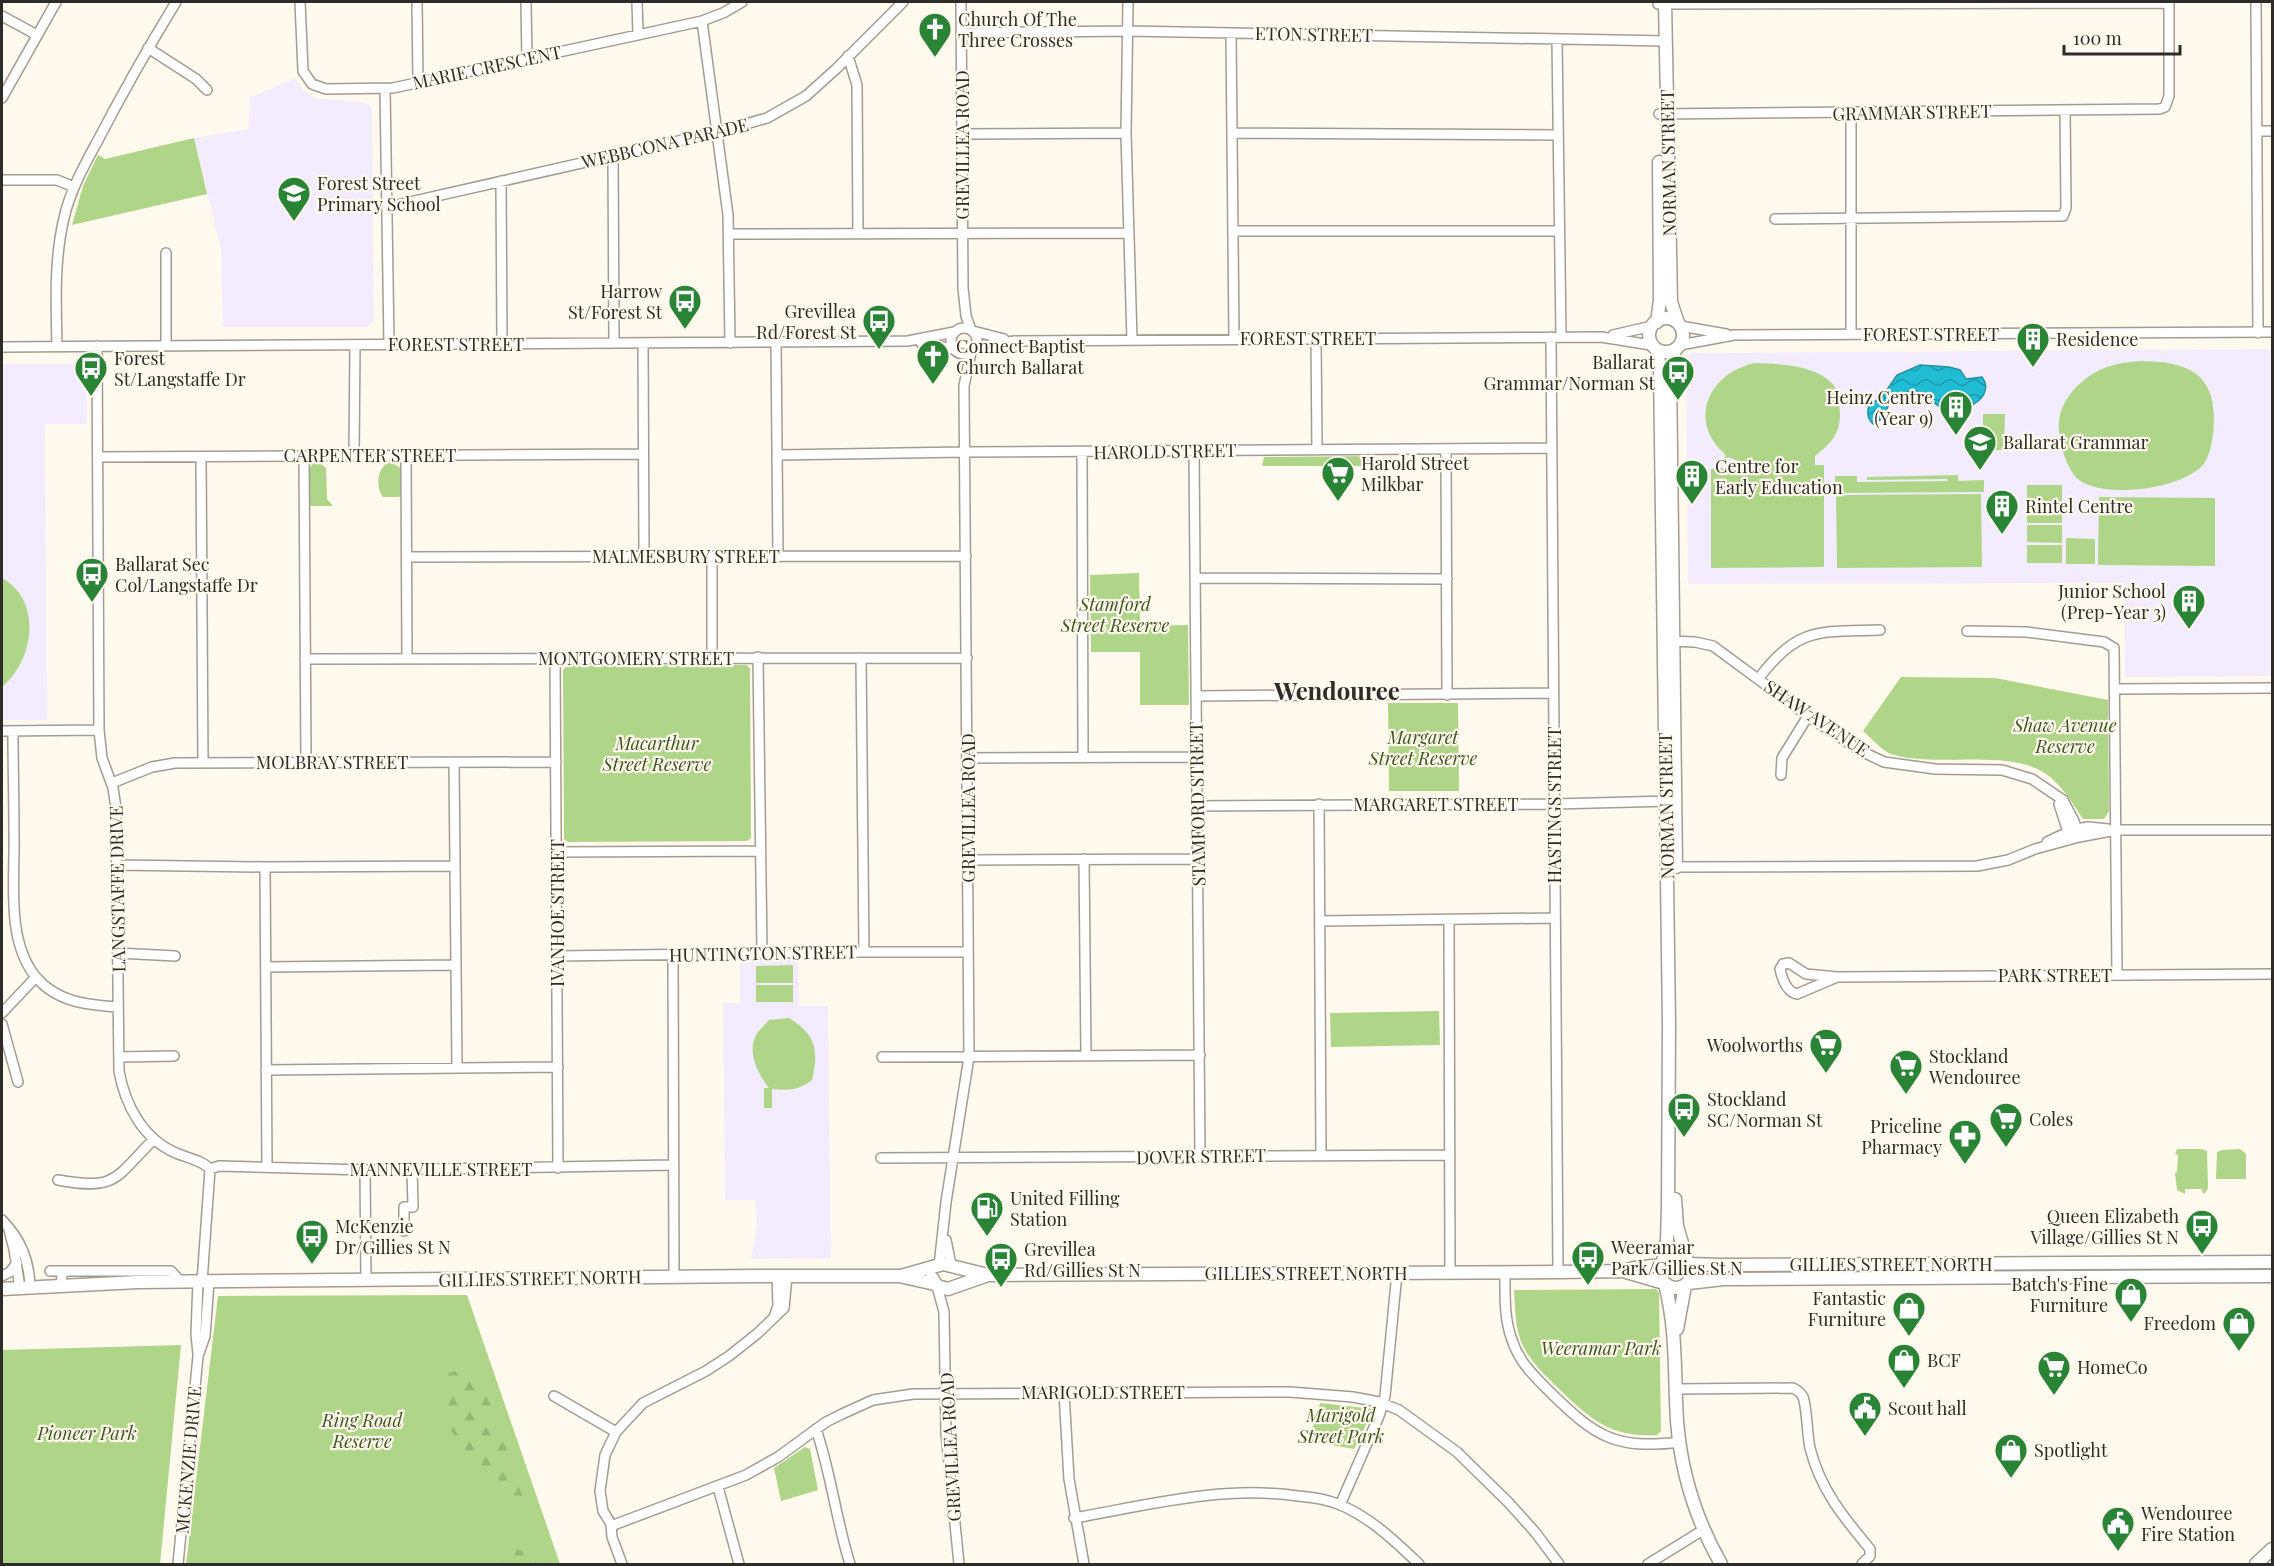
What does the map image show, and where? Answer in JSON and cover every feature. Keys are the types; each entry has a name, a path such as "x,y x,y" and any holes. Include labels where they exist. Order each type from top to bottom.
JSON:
{"main road":[{"name":"NORMAN STREET","path":"1662,3 1663,114 1671,302 1679,324"},
{"name":"NORMAN STREET","path":"1654,324 1660,300 1663,114"},
{"path":"1668,319 1679,324 1684,337 1677,347 1667,352 1654,347 1650,333 1654,324 1668,319"},
{"name":"NORMAN STREET","path":"1654,347 1660,368 1669,641"},
{"name":"NORMAN STREET","path":"1677,347 1670,370 1671,868 1677,1226 1689,1262"},
{"name":"NORMAN STREET","path":"1663,1263 1667,1240 1673,1009"},
{"path":"1676,1341 1664,1283 1660,1274 1667,1258 1677,1256 1689,1262 1693,1274 1687,1285 1676,1341 1676,1389 1680,1442 1690,1495 1703,1530 1721,1564"},
{"name":"GILLIES STREET NORTH","path":"1689,1262 2272,1263"},
{"name":"GILLIES STREET NORTH","path":"2,1289 181,1282 674,1276 900,1276 945,1266 988,1275 1623,1271 1663,1263"},
{"path":"2113,1263 2113,1276"},
{"path":"1851,1264 1851,1278"},
{"path":"936,1285 933,1274 945,1266 958,1276 952,1287"},
{"name":"GILLIES STREET NORTH","path":"1623,1271 1664,1283"},
{"name":"GILLIES STREET NORTH","path":"900,1276 944,1289 988,1275"},
{"name":"GILLIES STREET NORTH","path":"1687,1285 1723,1279 2272,1276"},
{"path":"1664,1283 1675,1289 1687,1285"},
{"path":"2256,1564 2272,1549"},
{"path":"2267,1564 2272,1559"}],"street":[{"path":"2,99 56,2"},
{"path":"57,346 58,248 64,216 74,187 147,48 176,2"},
{"name":"MARIE CRESCENT","path":"300,2 303,74 310,83 326,89 385,89 527,60 702,21 742,2"},
{"path":"417,2 417,82"},
{"path":"526,2 527,60"},
{"path":"637,2 638,34"},
{"name":"WEBBCONA PARADE","path":"388,207 752,123 786,109 818,86 903,2"},
{"name":"GREVILLEA ROAD","path":"945,1266 946,1202 969,1057 964,386 972,351 977,341 965,310 963,288 961,2"},
{"path":"1128,2 1126,133 1132,340"},
{"path":"1662,3 2169,2"},
{"name":"GRAMMAR STREET","path":"1663,114 2159,109 2165,107 2169,96 2169,2"},
{"path":"2256,2 2258,333"},
{"path":"2,16 37,35"},
{"path":"702,21 729,234 730,343"},
{"name":"ETON STREET","path":"962,33 1128,31 1662,41"},
{"path":"1231,33 1234,339"},
{"name":"HASTINGS STREET","path":"1557,40 1560,231 1552,448 1558,1272"},
{"path":"147,48 196,79 207,90"},
{"path":"848,56 857,85 858,233"},
{"path":"385,89 389,344"},
{"path":"1775,219 2065,218 2065,110"},
{"path":"1851,112 1851,333"},
{"path":"2257,131 2272,131"},
{"path":"962,134 1126,133"},
{"path":"1233,133 1558,135"},
{"path":"613,156 614,343"},
{"path":"2,180 57,180 74,187"},
{"path":"501,181 502,343"},
{"path":"1233,231 1560,231"},
{"path":"729,234 1129,233"},
{"path":"166,253 166,345"},
{"name":"GREVILLEA ROAD","path":"963,288 955,331 950,342 955,351 964,386"},
{"name":"FOREST STREET","path":"972,351 992,344 1015,341 1601,337 1636,331 1654,324"},
{"name":"FOREST STREET","path":"1679,324 1734,335"},
{"path":"910,341 961,328 972,331"},
{"name":"FOREST STREET","path":"972,331 1015,341"},
{"name":"FOREST STREET","path":"1677,347 1734,335 2272,332"},
{"name":"FOREST STREET","path":"1601,337 1654,347"},
{"path":"1316,338 1317,450"},
{"path":"910,341 965,354 972,351"},
{"name":"FOREST STREET","path":"2,347 910,341"},
{"path":"776,342 778,556"},
{"path":"643,343 644,555"},
{"path":"354,455 356,345"},
{"name":"LANGSTAFFE DRIVE","path":"97,346 99,730 102,758 112,783 116,808 121,1081 131,1110 140,1125 154,1139 173,1152 206,1164 210,1169"},
{"path":"1446,448 1447,694"},
{"name":"HAROLD STREET","path":"778,455 1552,448"},
{"name":"STAMFORD STREET","path":"1194,451 1200,1156"},
{"path":"1082,452 1083,757"},
{"name":"CARPENTER STREET","path":"98,457 642,453"},
{"path":"406,455 407,659"},
{"path":"201,456 203,762"},
{"path":"304,456 306,762"},
{"name":"MALMESBURY STREET","path":"407,557 966,556"},
{"path":"712,557 712,657"},
{"path":"1195,578 1447,579"},
{"path":"1759,678 1780,652 1807,636 1829,632 1880,630"},
{"path":"1967,631 2026,632 2104,642 2112,646 2115,654 2116,689 2117,975"},
{"name":"SHAW AVENUE","path":"1669,641 1712,645 1808,716 1861,751 1884,762 1935,769 2009,771 2032,779 2063,800 2073,834"},
{"path":"758,657 762,952"},
{"name":"IVANHOE STREET","path":"555,658 558,1168"},
{"path":"861,658 864,951"},
{"name":"MONTGOMERY STREET","path":"305,659 967,658"},
{"path":"2116,689 2272,688"},
{"path":"1196,696 1553,693"},
{"path":"1781,775 1782,758 1808,716"},
{"path":"2,731 99,730"},
{"path":"13,731 15,916 22,950 36,977 51,990 71,1000 91,1005 118,1007"},
{"path":"968,758 1197,757"},
{"name":"MOLBRAY STREET","path":"112,783 157,765 203,762 556,762"},
{"path":"454,762 457,1068"},
{"name":"MARGARET STREET","path":"1197,806 1671,801"},
{"path":"1319,804 1321,1155"},
{"path":"1671,868 1977,866 2008,860 2073,834 2116,830 2272,830"},
{"path":"556,852 760,851"},
{"path":"1084,859 1086,1056"},
{"path":"968,860 1198,859"},
{"path":"117,865 455,866"},
{"path":"265,867 267,1167"},
{"path":"1320,921 1554,918"},
{"path":"1449,920 1450,1272"},
{"name":"HUNTINGTON STREET","path":"557,956 864,951 968,952"},
{"path":"118,953 175,956"},
{"path":"673,955 674,1276"},
{"name":"PARK STREET","path":"1838,977 1797,994 1791,993 1787,988 1780,969 1783,964 1789,963 1805,974 1838,977 2272,974"},
{"path":"266,967 456,965"},
{"path":"2,1013 36,977"},
{"path":"2,1024 18,1082"},
{"path":"882,1057 1200,1055"},
{"path":"119,1057 174,1056"},
{"path":"266,1070 558,1067"},
{"path":"57,1180 82,1185 98,1185 109,1181 120,1175 154,1139"},
{"name":"DOVER STREET","path":"880,1158 1450,1155"},
{"name":"MANNEVILLE STREET","path":"210,1169 219,1166 412,1170 673,1165"},
{"path":"203,1282 210,1169"},
{"path":"365,1170 366,1281"},
{"path":"404,1231 404,1207 413,1207 412,1170"},
{"path":"3,1222 12,1239 25,1288"},
{"path":"3,1222 14,1233 24,1250 29,1271 25,1288"},
{"path":"2,1276 10,1272 17,1263"},
{"name":"GILLIES STREET NORTH","path":"50,1271 171,1270 181,1282"},
{"path":"61,1286 62,1275 65,1271"},
{"path":"1505,1272 1507,1320 1518,1354 1535,1377 1569,1411 1591,1429 1620,1442 1647,1444 1680,1442"},
{"path":"1340,1505 1387,1389 1398,1273"},
{"path":"622,1564 612,1538 611,1526 603,1511 600,1483 605,1455 616,1432 643,1403 719,1363 741,1348 773,1319 784,1306 782,1276"},
{"name":"MCKENZIE DRIVE","path":"178,1564 198,1356 205,1336 203,1282"},
{"name":"GREVILLEA ROAD","path":"936,1285 943,1303 946,1433 959,1564"},
{"name":"GREVILLEA ROAD","path":"945,1330 948,1295 952,1287"},
{"path":"1676,1389 1793,1388 1798,1390 1804,1398 1806,1430 1815,1465 1831,1500 1870,1549 1870,1556 1863,1563"},
{"name":"MARIGOLD STREET","path":"611,1526 718,1487 759,1469 833,1418 873,1400 913,1394 946,1393 1290,1392 1353,1397 1383,1403 1421,1425 1457,1452 1508,1502 1559,1564"},
{"path":"1064,1393 1066,1449 1074,1518 1084,1564"},
{"path":"554,1396 616,1432"},
{"path":"816,1429 850,1564"},
{"path":"718,1487 739,1564"},
{"path":"1074,1518 1193,1496 1234,1492 1276,1492 1311,1497 1340,1505 1381,1530 1419,1564"},
{"path":"1648,1564 1703,1530"}],"shaded area":[{"name":"Forest Street Primary School","path":"295,78 304,91 317,98 367,103 372,108 374,320 368,327 223,327 221,250 194,138 248,129 250,98"},
{"name":"Ballarat Grammar","path":"2272,349 2272,676 2125,677 2124,583 1688,584 1686,359 1691,353"},
{"path":"2,364 86,364 87,424 45,424 47,720 2,720"},
{"path":"798,959 799,1006 828,1006 831,1258 751,1259 757,1226 755,1200 725,1200 723,1003 740,1003 740,960"}],"green space":[{"path":"194,138 207,194 72,225 83,186 98,155 105,159"},
{"path":"2140,361 2175,364 2199,376 2207,386 2212,398 2214,414 2213,437 2208,456 2204,464 2190,475 2159,486 2123,490 2091,486 2074,475 2066,461 2059,435 2061,411 2072,392 2088,377 2108,367"},
{"path":"1755,363 1803,368 1825,377 1834,385 1839,395 1838,428 1830,443 1815,456 1815,465 1824,465 1824,567 1711,568 1711,469 1725,468 1725,454 1713,441 1707,427 1705,413 1708,399 1715,387 1739,368","holes":["1728,457 1745,464 1764,467 1728,468"]},
{"path":"1983,414 2005,414 2004,450 1983,450"},
{"path":"1375,456 1377,465 1375,466 1262,466 1264,457"},
{"path":"319,462 326,468 327,499 333,506 309,506 309,470 312,464"},
{"path":"391,462 401,468 401,494 399,497 383,497 378,482 380,472 386,464"},
{"path":"1958,475 1958,481 1984,480 1984,492 1835,493 1835,476 1857,476 1857,482 1948,481 1947,479 1867,480 1867,477"},
{"path":"2027,485 2062,485 2062,502 2027,502"},
{"path":"1981,494 1982,567 1837,568 1836,495"},
{"path":"2099,497 2215,498 2215,566 2098,565"},
{"path":"2027,505 2062,505 2062,523 2027,523"},
{"path":"2027,525 2062,525 2062,543 2027,542"},
{"path":"2066,538 2095,539 2095,564 2066,564"},
{"path":"2027,545 2062,545 2062,563 2027,563"},
{"name":"Stamford Street Reserve","path":"1139,573 1140,626 1188,625 1189,705 1140,705 1140,652 1091,652 1090,575"},
{"path":"2,578 15,588 24,601 29,631 27,647 21,662 13,676 2,687"},
{"name":"Macarthur Street Reserve","path":"747,665 750,669 751,838 747,841 568,842 564,839 563,670 567,666"},
{"name":"Shaw Avenue Reserve","path":"1901,677 1995,678 2108,700 2109,811 2104,819 2083,819 2051,778 2024,764 1995,760 1915,759 1894,755 1884,750 1863,731"},
{"name":"Margaret Street Reserve","path":"1388,703 1458,703 1459,791 1389,791"},
{"path":"793,965 793,983 756,983 756,966"},
{"path":"756,985 793,985 793,1002 756,1002"},
{"path":"1439,1011 1440,1045 1331,1047 1330,1013"},
{"path":"789,1018 805,1030 813,1044 815,1060 812,1080 794,1089 772,1089 772,1108 764,1108 764,1088 769,1088 755,1063 754,1042 757,1033 769,1020"},
{"path":"2177,1149 2207,1151 2208,1188 2205,1193 2203,1194 2202,1189 2185,1189 2185,1194 2177,1190 2175,1173 2177,1172 2178,1155 2175,1154"},
{"path":"2240,1149 2246,1154 2246,1179 2216,1179 2217,1152"},
{"name":"Weeramar Park","path":"1656,1289 1659,1293 1661,1431 1657,1435 1626,1433 1601,1424 1590,1417 1533,1362 1520,1338 1514,1290"},
{"name":"Ring Road Reserve","path":"467,1295 560,1564 186,1564 218,1296"},
{"name":"Pioneer Park","path":"181,1345 160,1564 2,1564 2,1350"},
{"path":"478,1365 525,1504 507,1504 494,1495 444,1420 441,1375"},
{"name":"Marigold Street Park","path":"1320,1403 1374,1409 1354,1449 1309,1441"},
{"path":"805,1447 810,1449 818,1490 781,1501 774,1468"},
{"path":"497,1548 537,1551 541,1564 503,1564"}],"water":[{"path":"1920,365 1960,370 1966,379 1982,377 1986,385 1984,394 1970,406 1949,410 1937,405 1922,393 1915,391 1904,393 1893,397 1883,416 1873,424 1868,415 1869,405 1882,397 1897,375"}],"place":[{"name":"Church Of The Three Crosses","path":"935,58"},
{"name":"Forest Street Primary School","path":"294,222"},
{"name":"Harrow St/Forest St","path":"685,330"},
{"name":"Grevillea Rd/Forest St","path":"879,350"},
{"name":"Residence","path":"2033,368"},
{"name":"Connect Baptist Church Ballarat","path":"933,385"},
{"name":"Forest St/Langstaffe Dr","path":"91,397"},
{"name":"Ballarat Grammar/Norman St","path":"1678,401"},
{"name":"Heinz Centre (Year 9)","path":"1956,436"},
{"name":"Ballarat Grammar","path":"1980,471"},
{"name":"Harold Street Milkbar","path":"1338,502"},
{"name":"Centre for Early Education","path":"1692,505"},
{"name":"Rintel Centre","path":"2002,535"},
{"name":"Ballarat Sec Col/Langstaffe Dr","path":"92,603"},
{"name":"Junior School (Prep-Year 3)","path":"2189,630"},
{"name":"Woolworths","path":"1826,1074"},
{"name":"Stockland Wendouree","path":"1906,1095"},
{"name":"Stockland SC/Norman St","path":"1684,1138"},
{"name":"Coles","path":"2006,1148"},
{"name":"Priceline Pharmacy","path":"1965,1165"},
{"name":"United Filling Station","path":"987,1237"},
{"name":"Queen Elizabeth Village/Gillies St N","path":"2202,1255"},
{"name":"McKenzie Dr/Gillies St N","path":"312,1265"},
{"name":"Weeramar Park/Gillies St N","path":"1588,1286"},
{"name":"Grevillea Rd/Gillies St N","path":"1001,1288"},
{"name":"Batch's Fine Furniture","path":"2131,1323"},
{"name":"Fantastic Furniture","path":"1909,1337"},
{"name":"Freedom","path":"2239,1352"},
{"name":"BCF","path":"1904,1389"},
{"name":"HomeCo","path":"2054,1396"},
{"name":"Scout hall","path":"1865,1437"},
{"name":"Spotlight","path":"2011,1479"},
{"name":"Wendouree Fire Station","path":"2118,1552"}],"district":[{"name":"Wendouree","path":"1337,690"}]}
